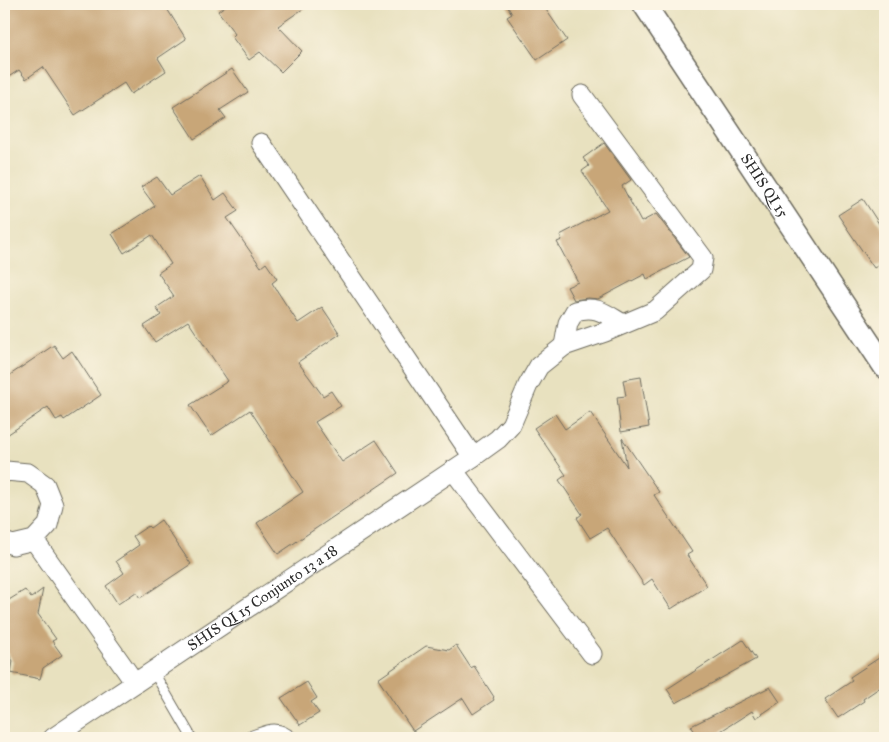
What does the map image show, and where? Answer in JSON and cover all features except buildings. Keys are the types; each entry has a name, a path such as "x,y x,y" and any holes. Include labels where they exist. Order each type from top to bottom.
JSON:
{"street":[{"name":"SHIS QI 15","path":"644,4 885,368"},
{"name":"SHIS QI 15 Conjunto 13 a 18","path":"53,738 498,439 511,425 528,385 539,366 564,346 655,311 701,270 704,258 582,96"},
{"path":"261,143 473,457"},
{"path":"564,346 568,323 574,311 588,308 602,312 623,324"},
{"path":"453,470 592,654"},
{"path":"4,473 6,471 28,473 45,485 52,505 48,525 34,540 13,545 4,542"},
{"path":"34,540 135,683"}],"lane":[{"path":"153,671 192,738"},
{"path":"244,738 279,728 293,738"}]}
